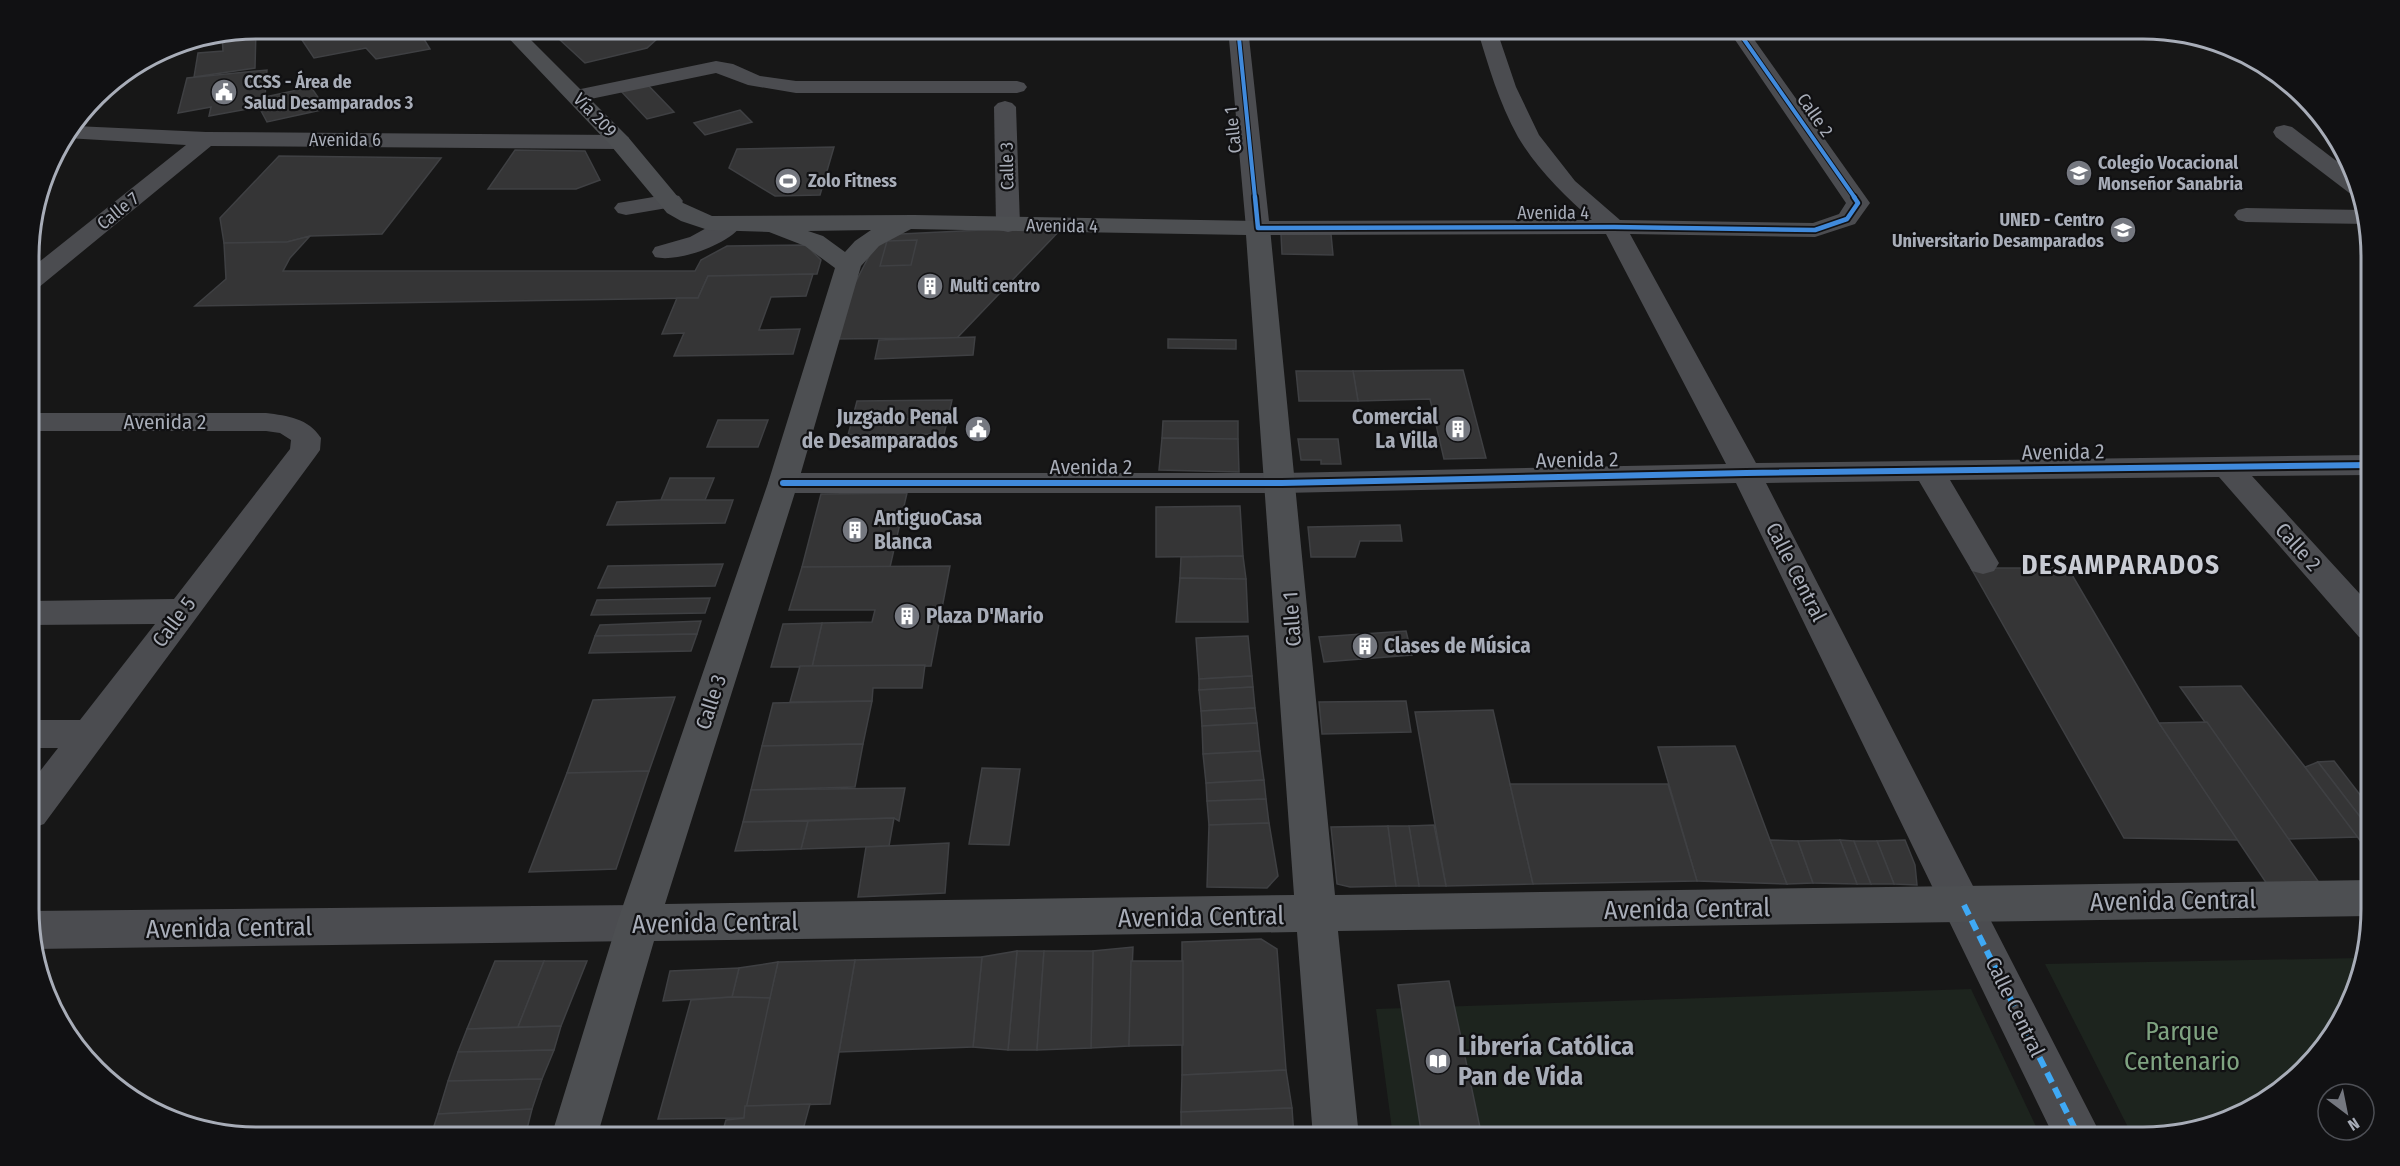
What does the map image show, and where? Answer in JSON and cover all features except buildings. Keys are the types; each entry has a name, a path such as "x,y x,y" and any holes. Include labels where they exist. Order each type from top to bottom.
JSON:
{"main road":[{"name":"Vía 209","path":"519,39 620,142 667,198"},
{"name":"Avenida 4","path":"667,198 689,216 719,224 914,222 1258,228"},
{"path":"760,224 814,241 848,266 853,255 864,245 895,228 914,222"},
{"name":"Calle 1","path":"1258,228 1282,483 1314,915 1335,1127"},
{"name":"Calle 3","path":"577,1127 638,923 783,483 848,266"},
{"name":"Avenida Central","path":"638,923 2361,898"}],"street":[{"name":"Calle 1","path":"1239,39 1258,228"},
{"name":"Calle Central","path":"1490,39 1506,87 1529,136 1567,186 1614,227 1746,473 2074,1127"},
{"name":"Calle 2","path":"1744,39 1858,202 1847,219"},
{"path":"576,96 716,67 726,68 755,81 796,87 1017,87"},
{"name":"Calle 3","path":"1005,107 1008,225"},
{"name":"Avenida 6","path":"78,132 206,139 470,146 620,142"},
{"path":"2284,132 2346,180"},
{"name":"Calle 7","path":"39,275 206,139"},
{"path":"630,199 667,198"},
{"path":"2246,215 2357,217"},
{"name":"Avenida 4","path":"1258,228 1614,227 1815,230 1847,219"},
{"path":"666,246 684,249 709,240 719,224"},
{"name":"Avenida 2","path":"39,422 266,422 286,424 299,429"},
{"name":"Calle 5","path":"39,801 305,450 306,438 299,429"},
{"name":"Avenida 2","path":"783,483 1282,483 1746,473 2361,465"},
{"name":"Calle 2","path":"2226,466 2361,616"},
{"path":"1929,471 1983,563"},
{"path":"39,613 182,611"},
{"path":"39,734 90,734"},
{"name":"Avenida Central","path":"40,930 638,923"}],"green space":[{"name":"Parque Centenario","path":"2356,958 2339,1006 2332,1018 2307,1053 2287,1073 2240,1105 2200,1120 2158,1127 2128,1127 2045,964"},
{"path":"1971,989 2036,1127 1392,1127 1376,1009"}],"marked path":[{"path":"1964,905 2074,1127"}],"cycle path":[{"path":"1239,39 1258,228 1614,227 1815,230 1847,219 1858,203 1744,39"},
{"path":"783,483 1282,483 1746,473 2361,465"}],"place":[{"name":"CCSS - Área de Salud Desamparados 3","path":"224,92"},
{"name":"Colegio Vocacional Monseñor Sanabria","path":"2079,173"},
{"name":"Zolo Fitness","path":"788,181"},
{"name":"UNED - Centro Universitario Desamparados","path":"2123,230"},
{"name":"Multi centro","path":"930,286"},
{"name":"Juzgado Penal de Desamparados","path":"978,429"},
{"name":"Comercial La Villa","path":"1458,429"},
{"name":"AntiguoCasa Blanca","path":"855,530"},
{"name":"Plaza D'Mario","path":"907,616"},
{"name":"Clases de Música","path":"1365,646"},
{"name":"Librería Católica Pan de Vida","path":"1438,1061"}],"district":[{"name":"DESAMPARADOS","path":"2121,565"}]}
